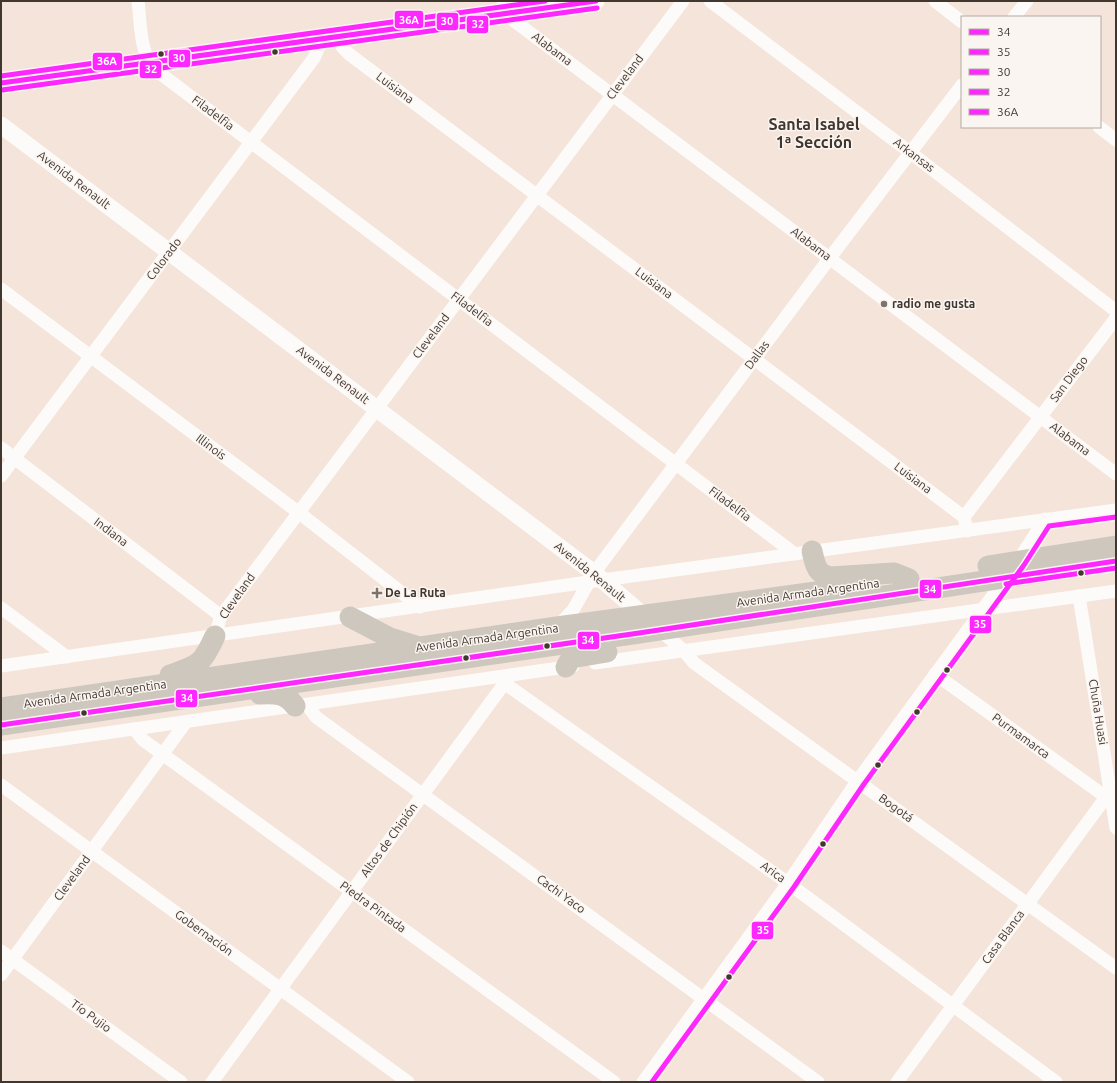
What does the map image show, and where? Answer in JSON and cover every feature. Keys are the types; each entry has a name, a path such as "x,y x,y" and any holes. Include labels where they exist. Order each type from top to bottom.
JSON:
{"main road":[{"name":"Avenida Armada Argentina","path":"1,725 176,699 1116,546"},
{"path":"803,553 825,576 831,577 894,573 909,579"},
{"name":"Avenida Armada Argentina","path":"1,708 557,627 641,624 660,630 1116,561"},
{"path":"350,617 402,643 423,647"},
{"path":"566,667 571,658 616,651 628,645 641,624"},
{"path":"142,688 160,678 192,668 205,657 215,636"},
{"path":"176,699 211,700 272,693 288,698 301,705"}],"street":[{"path":"138,1 148,64"},
{"path":"1,83 329,38 505,7 596,1"},
{"name":"Cleveland","path":"215,636 221,616 683,1"},
{"name":"Arkansas","path":"710,1 1116,311"},
{"path":"935,1 961,21"},
{"path":"1015,16 1027,1"},
{"name":"Alabama","path":"505,7 513,20 1116,474"},
{"name":"Colorado","path":"1,476 329,38"},
{"name":"Luisiana","path":"329,38 964,517"},
{"name":"Filadelfia","path":"148,64 676,463 803,553"},
{"name":"Dallas","path":"557,627 573,610 676,463 754,358 961,86"},
{"name":"Avenida Renault","path":"1,125 376,408 595,579 641,624"},
{"path":"1100,128 1116,140"},
{"name":"Illinois","path":"1,289 298,512 420,607"},
{"name":"San Diego","path":"964,517 1116,318"},
{"name":"Indiana","path":"1,448 221,616"},
{"path":"1,666 420,607 595,579 803,553 1116,510"},
{"path":"964,517 967,531"},
{"path":"643,1082 788,883 858,780 1018,561 1045,519"},
{"path":"1,748 301,705 507,679 566,667 1116,591"},
{"name":"Chuña Huasi","path":"1079,596 1109,797 1116,828"},
{"path":"1,608 66,658"},
{"name":"Bogotá","path":"660,630 684,651 694,663 858,780 1116,968"},
{"name":"Purmamarca","path":"935,674 1109,797"},
{"name":"Altos de Chipión","path":"212,1082 507,679"},
{"name":"Arica","path":"507,679 788,883 1056,1082"},
{"name":"Cachi Yaco","path":"301,705 818,1082"},
{"name":"Cleveland","path":"1,975 186,722"},
{"name":"Piedra Pintada","path":"134,729 143,740 614,1082"},
{"name":"Gobernación","path":"1,785 408,1082"},
{"name":"Casa Blanca","path":"897,1082 1109,797"},
{"name":"Tío Pujio","path":"1,950 181,1082"}],"transit line":[{"name":"36A","path":"1,76 545,1"},
{"name":"30","path":"1,83 596,1"},
{"name":"32","path":"2,90 597,8"},
{"name":"35","path":"652,1082 794,887 864,784 1024,565 1049,526 1116,517"},
{"name":"34","path":"1,725 639,633 1116,561"},
{"name":"35","path":"1006,584 1116,568"}],"place":[{"name":"radio me gusta","path":"884,304"},
{"name":"De La Ruta","path":"377,593"}],"district":[{"name":"Santa Isabel 1ª Sección","path":"814,133"}]}
